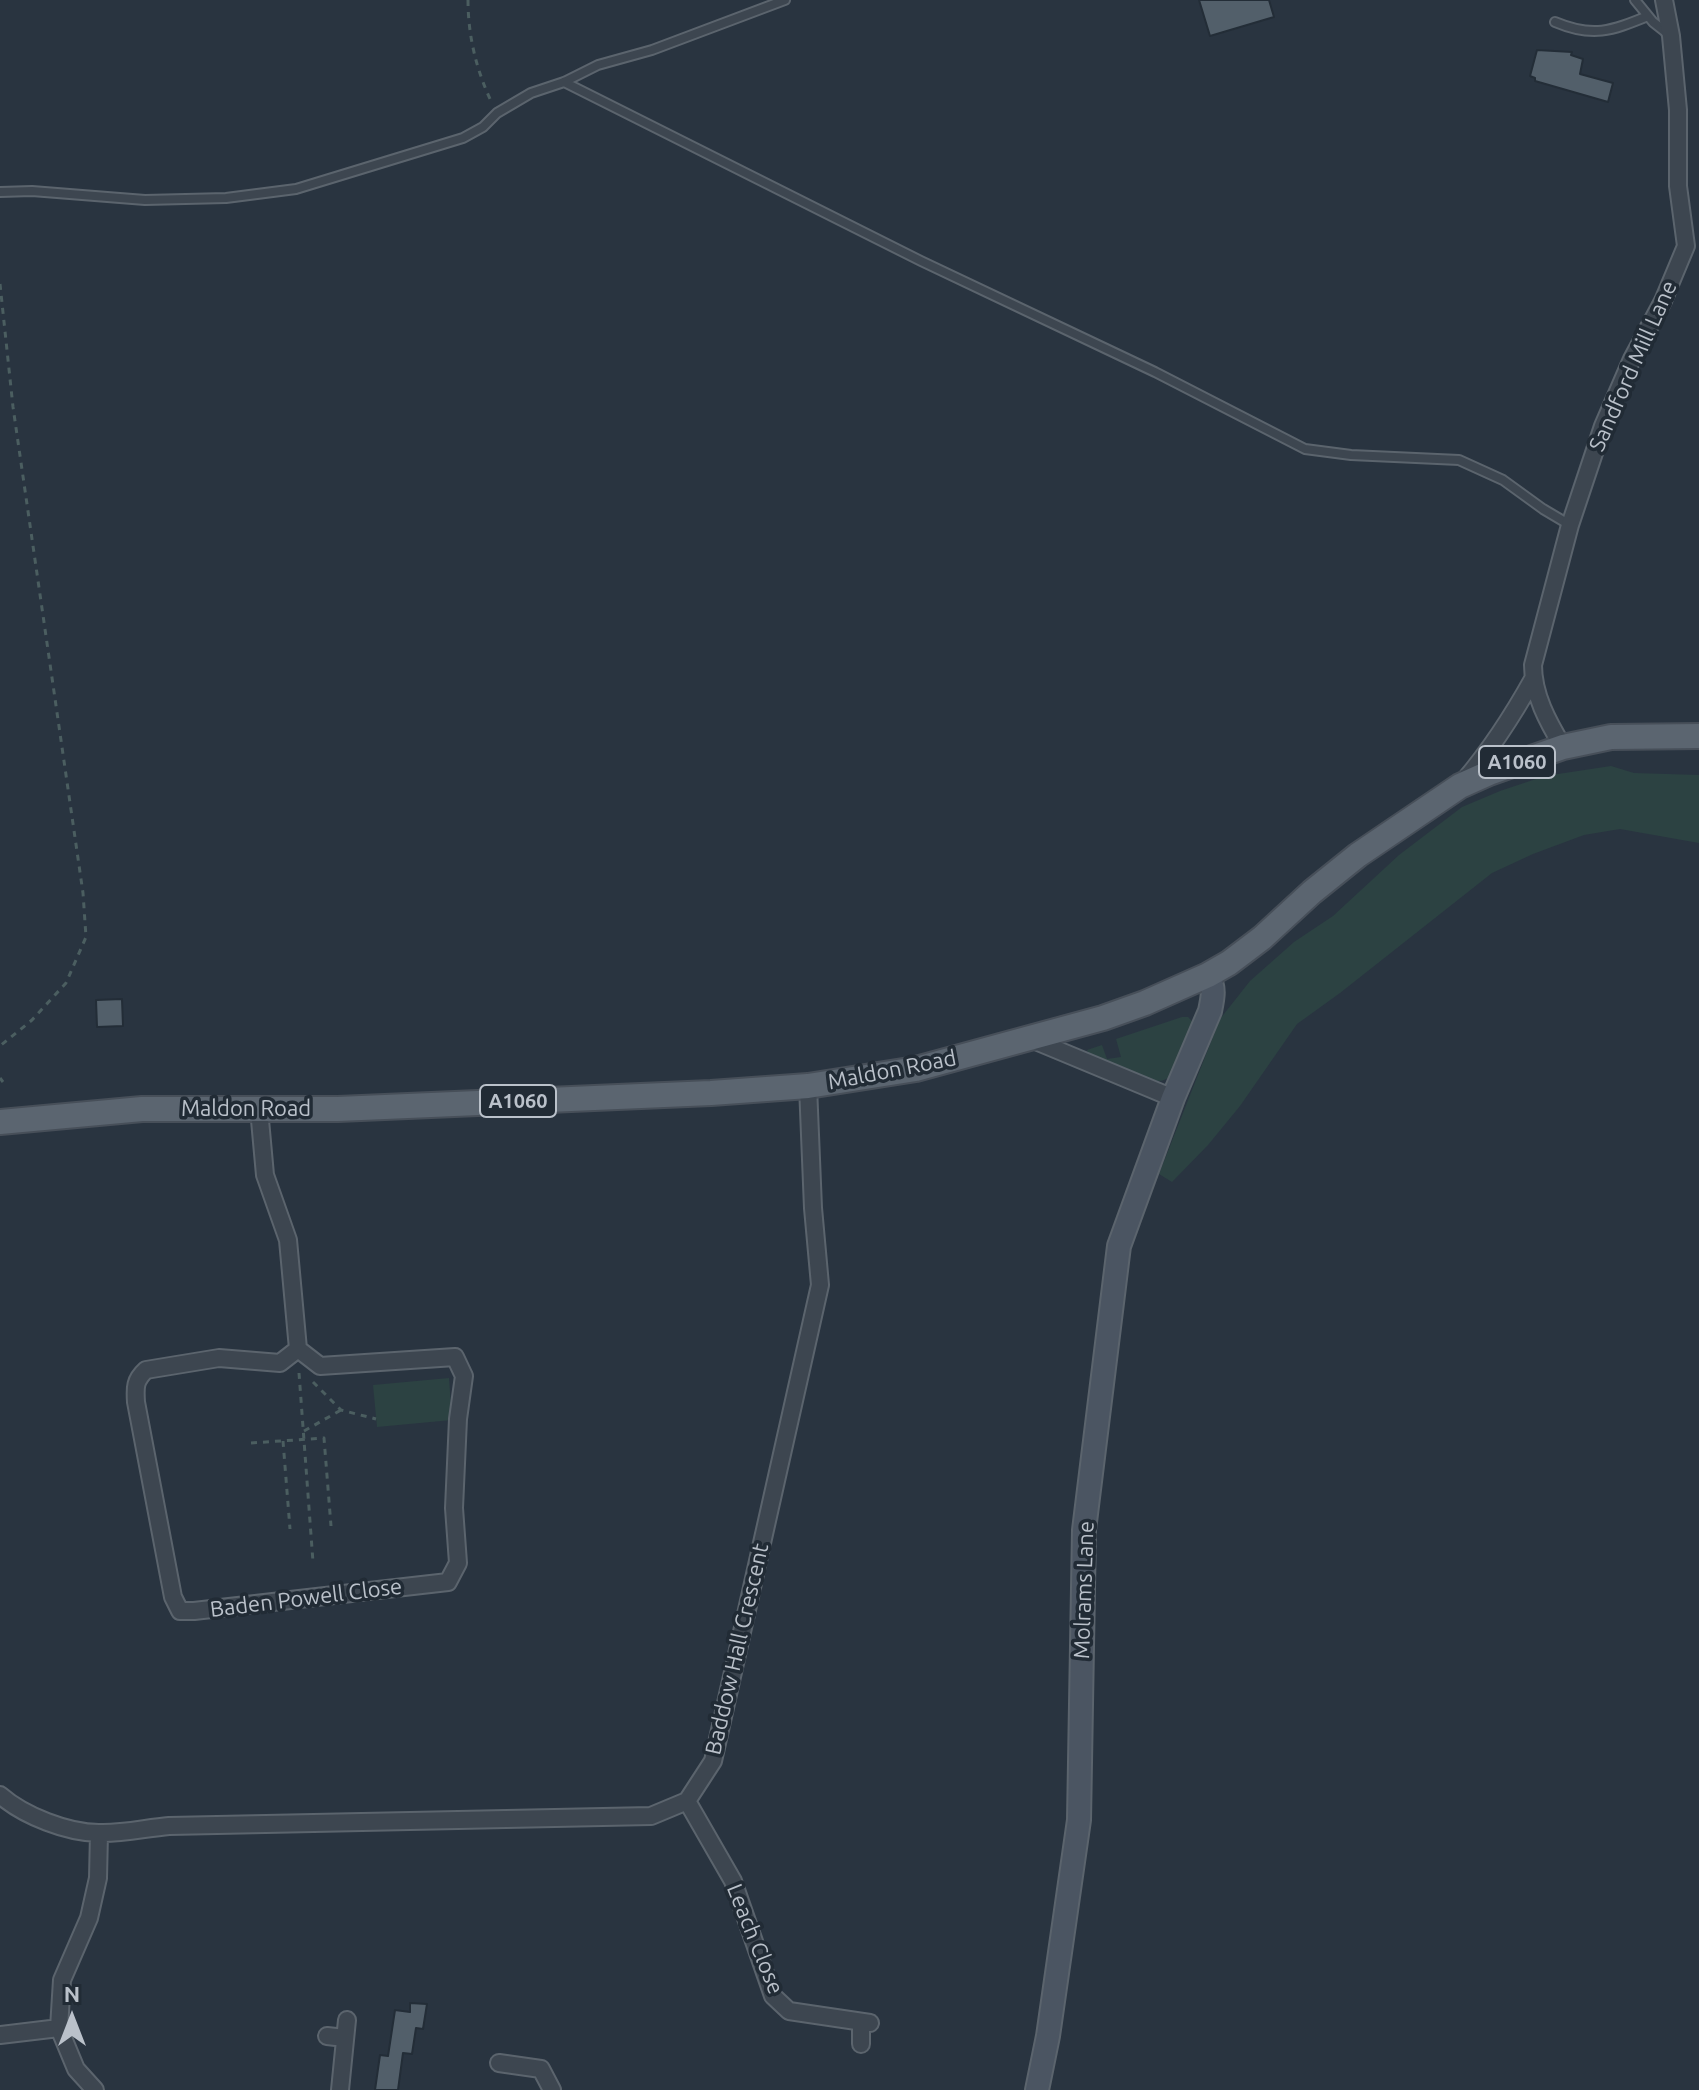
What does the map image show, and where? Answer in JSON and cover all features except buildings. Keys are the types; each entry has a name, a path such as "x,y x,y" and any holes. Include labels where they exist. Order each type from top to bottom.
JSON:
{"main road":[{"name":"Maldon Road","path":"0,1122 142,1109 354,1108 695,1093 808,1086 916,1069 1103,1018 1208,975 1262,938 1358,855 1460,786 1489,773 1563,747 1611,737 1699,736"}],"street":[{"name":"Sandford Mill Lane","path":"1460,786 1510,719 1533,679 1533,665 1570,525 1603,426 1686,246 1678,186 1678,110 1664,0"},
{"path":"1533,679 1537,696 1563,747"},
{"name":"Molrams Lane","path":"1037,2090 1048,2036 1079,1820 1084,1530 1119,1246 1173,1098 1210,1011 1213,985 1208,975"},
{"path":"1031,1039 1173,1098"},
{"name":"Baddow Hall Crescent","path":"687,1801 713,1761 820,1285 808,1086"},
{"path":"259,1109 265,1175 288,1240 298,1356"},
{"name":"Baden Powell Close","path":"298,1356 320,1366 455,1357 464,1376 458,1419 454,1508 458,1563 448,1582 180,1611 173,1597 134,1385 146,1370 219,1358 280,1363 298,1356"},
{"path":"0,1795 42,1820 73,1830 99,1833 169,1826 651,1816 687,1801"},
{"name":"Leach Close","path":"687,1801 733,1881 773,1996 789,2011 866,2022 861,2044"},
{"path":"95,2090 76,2069 59,2028 62,1980 89,1918 98,1878 99,1833"},
{"path":"340,2090 347,2020"},
{"path":"0,2035 59,2028"},
{"path":"327,2036 345,2038"},
{"path":"499,2063 541,2069 552,2090"}],"lane":[{"path":"0,192 32,191 145,200 226,198 296,189 463,138 531,93 564,82 598,65 652,50 785,0"},
{"path":"1635,0 1671,36"},
{"path":"1555,22 1575,30 1595,31 1614,29 1648,16"},
{"path":"564,82 921,261 1155,372 1305,449 1351,455 1459,460 1503,480 1570,525"}],"path":[{"path":"468,0 472,48 482,82 497,113"},
{"path":"0,284 13,407 83,893 86,937 66,983 32,1020 0,1046"},
{"path":"298,1356 317,1387 341,1410 376,1419"},
{"path":"298,1356 313,1562"},
{"path":"304,1431 341,1410"},
{"path":"251,1443 324,1438 331,1526"},
{"path":"283,1441 290,1529"}],"green space":[{"path":"1611,766 1634,773 1699,775 1699,843 1620,829 1584,835 1492,873 1297,1024 1240,1106 1208,1145 1172,1182 1159,1174 1220,1019 1250,981 1294,942 1333,916 1399,855 1462,807 1545,776"},
{"path":"1188,1017 1194,1023 1171,1076 1164,1080 1152,1080 1089,1054 1087,1050 1102,1045 1107,1059 1121,1057 1116,1039"},
{"path":"449,1378 452,1420 377,1427 373,1385"}]}
